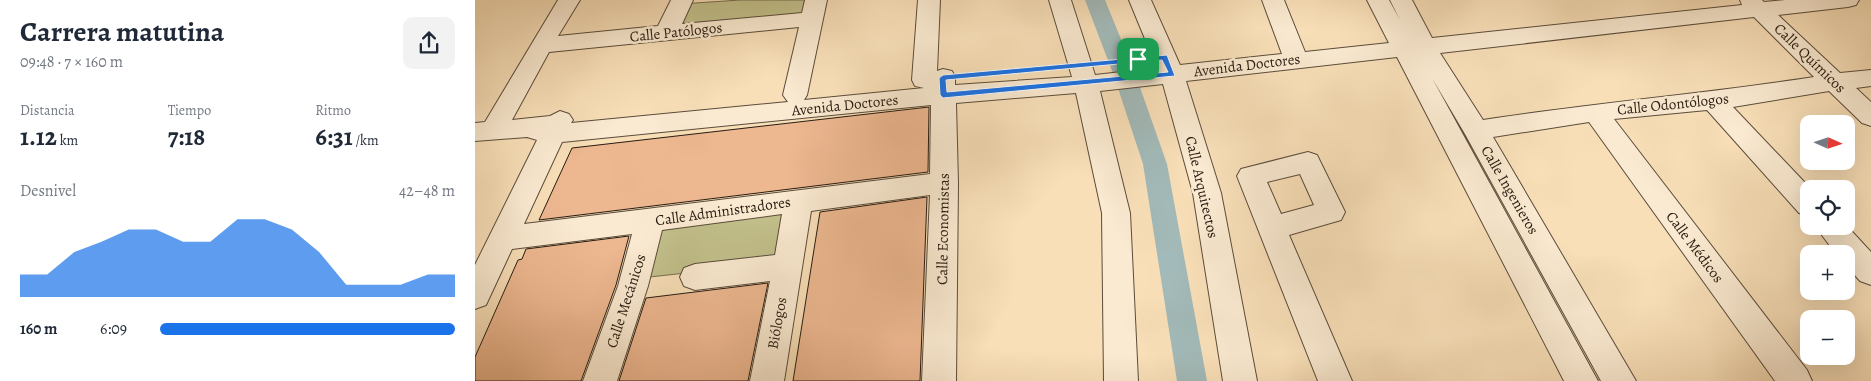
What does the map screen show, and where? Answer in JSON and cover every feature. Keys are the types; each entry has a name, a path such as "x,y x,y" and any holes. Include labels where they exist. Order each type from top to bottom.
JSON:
{"street":[{"path":"484,131 569,0"},
{"path":"666,32 682,0"},
{"name":"Calle Economistas","path":"929,0 944,183 939,381"},
{"path":"1060,0 1091,74 1116,213 1121,381"},
{"name":"Calle Arquitectos","path":"1140,0 1166,69 1207,192 1240,381"},
{"path":"1273,0 1293,51"},
{"name":"Calle Ingenieros","path":"1378,0 1410,39 1476,130 1619,381"},
{"name":"Calle Ingenieros","path":"1401,0 1410,39 1581,381"},
{"name":"Avenida Doctores","path":"1410,39 1700,0"},
{"name":"Avenida Doctores","path":"547,127 795,95 1166,69 1293,51 1410,39 1754,5 1848,0"},
{"name":"Calle Químicos","path":"1754,5 1871,117"},
{"path":"795,95 814,9"},
{"name":"Calle Patólogos","path":"541,45 666,32 814,9"},
{"name":"Avenida Doctores","path":"1091,74 1138,59 1166,69"},
{"name":"Calle Odontólogos","path":"1476,130 1595,112 1713,101 1871,78"},
{"name":"Avenida Doctores","path":"484,131 547,127 937,84"},
{"path":"1713,101 1800,195"},
{"name":"Calle Médicos","path":"1595,112 1795,381"},
{"path":"475,296 501,239 547,127"},
{"name":"Calle Administradores","path":"501,239 944,183"},
{"name":"Biólogos","path":"767,381 799,200"},
{"name":"Calle Mecánicos","path":"600,381 633,286 650,221"},
{"path":"1272,228 1335,381"},
{"path":"1837,235 1871,272"},
{"path":"695,277 787,266"}],"shaded area":[{"path":"740,0 808,0 805,16 669,27 680,4"},
{"path":"791,207 784,262 641,278 656,224"}],"building":[{"path":"929,107 928,172 539,220 572,148"},
{"path":"927,197 920,381 793,381 820,212"},
{"path":"629,236 616,285 581,381 475,381 475,357 518,260 522,259 526,249"},
{"path":"768,283 748,381 619,381 646,298"}],"waterway":[{"path":"1095,0 1125,76 1155,164 1192,381"}],"route":[{"path":"1164,57 1172,74 1086,84 943,95 943,78 1138,59 1164,57"}]}
